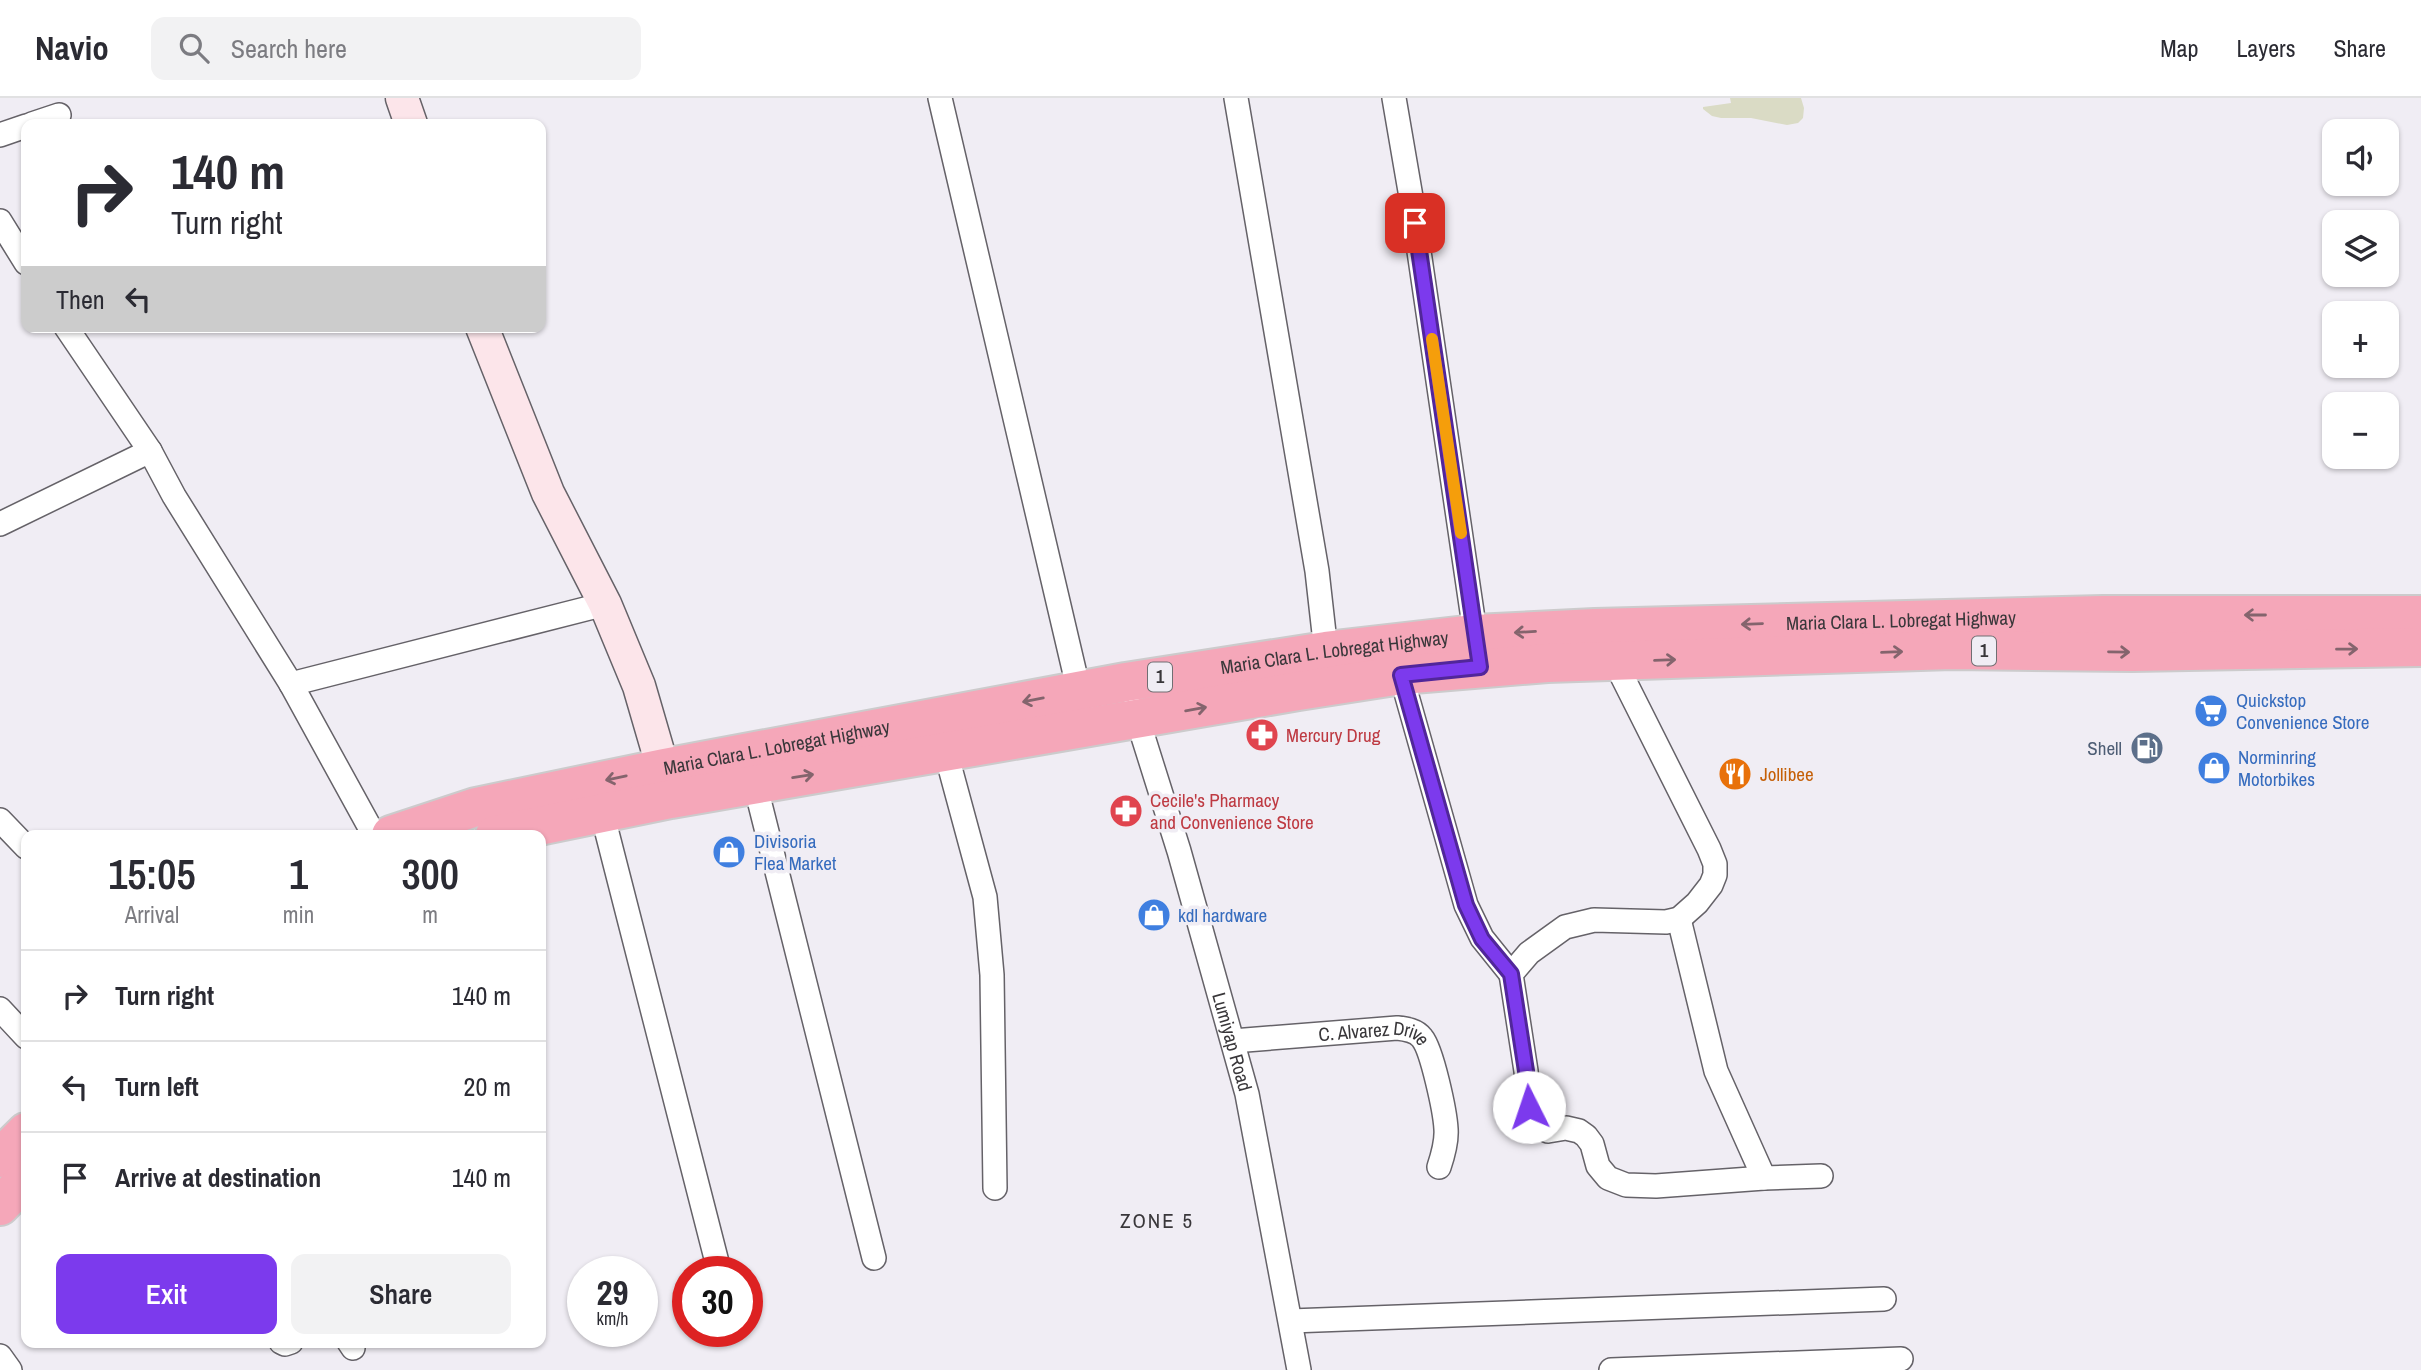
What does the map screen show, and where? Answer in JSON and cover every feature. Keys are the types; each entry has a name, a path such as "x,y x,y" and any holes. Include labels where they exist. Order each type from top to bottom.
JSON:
{"highway":[{"name":"Maria Clara L. Lobregat Highway","path":"519,830 601,813 668,784 755,784 1137,720 1401,675 1478,650 1595,628 2103,615 2421,615"},
{"name":"Maria Clara L. Lobregat Highway","path":"406,830 476,807 668,784 1079,691 1326,651 1478,650 1615,662 1952,650 2132,652 2421,647"},
{"path":"0,1158 21,1137"},
{"path":"0,1206 21,1184"}],"street":[{"path":"402,98 409,119"},
{"path":"940,98 1079,691"},
{"path":"1236,98 1317,571 1326,651"},
{"path":"1394,98 1478,650"},
{"path":"47,119 59,115"},
{"path":"0,135 21,128"},
{"path":"0,221 21,255"},
{"path":"70,333 150,451 174,496 290,684 371,830"},
{"path":"484,333 548,493 605,604 639,686 668,784"},
{"path":"0,524 150,451"},
{"path":"290,684 605,604"},
{"path":"1511,974 1529,953 1565,927 1594,920 1666,922 1679,919 1697,903 1715,875 1715,864 1693,815 1615,662"},
{"path":"1401,675 1466,905 1482,939 1511,974 1529,1107 1540,1127 1548,1130 1566,1128 1579,1131 1586,1136 1603,1173 1626,1185 1656,1186 1821,1176"},
{"name":"Lumiyap Road","path":"1126,682 1179,851 1247,1094 1299,1370"},
{"path":"946,752 985,897 992,975 995,1188"},
{"path":"755,784 874,1258"},
{"path":"601,813 715,1256"},
{"path":"0,820 21,843"},
{"path":"1679,919 1716,1071 1765,1178"},
{"path":"0,1009 21,1032"},
{"name":"C. Alvarez Drive","path":"1233,1041 1410,1029 1421,1036 1428,1048 1447,1130 1439,1167"},
{"path":"1291,1321 1884,1299"},
{"path":"0,1356 10,1370"},
{"path":"1611,1370 1901,1359"}],"green space":[{"path":"1730,98 1801,98 1803,118 1798,123 1787,125 1751,118 1721,118 1712,116 1703,109 1731,103"}],"slow traffic":[{"path":"1432,339 1461,533"}],"place":[{"name":"Quickstop Convenience Store","path":"2211,711"},
{"name":"Mercury Drug","path":"1262,735"},
{"name":"Shell","path":"2147,748"},
{"name":"Norminring Motorbikes","path":"2214,768"},
{"name":"Jollibee","path":"1735,774"},
{"name":"Cecile's Pharmacy and Convenience Store","path":"1126,811"},
{"name":"Divisoria Flea Market","path":"729,852"},
{"name":"kdl hardware","path":"1154,915"}],"district":[{"name":"ZONE 5","path":"1157,1221"}],"route":[{"path":"1415,223 1480,667 1401,675 1466,905 1482,939 1511,974 1529,1107"}]}
